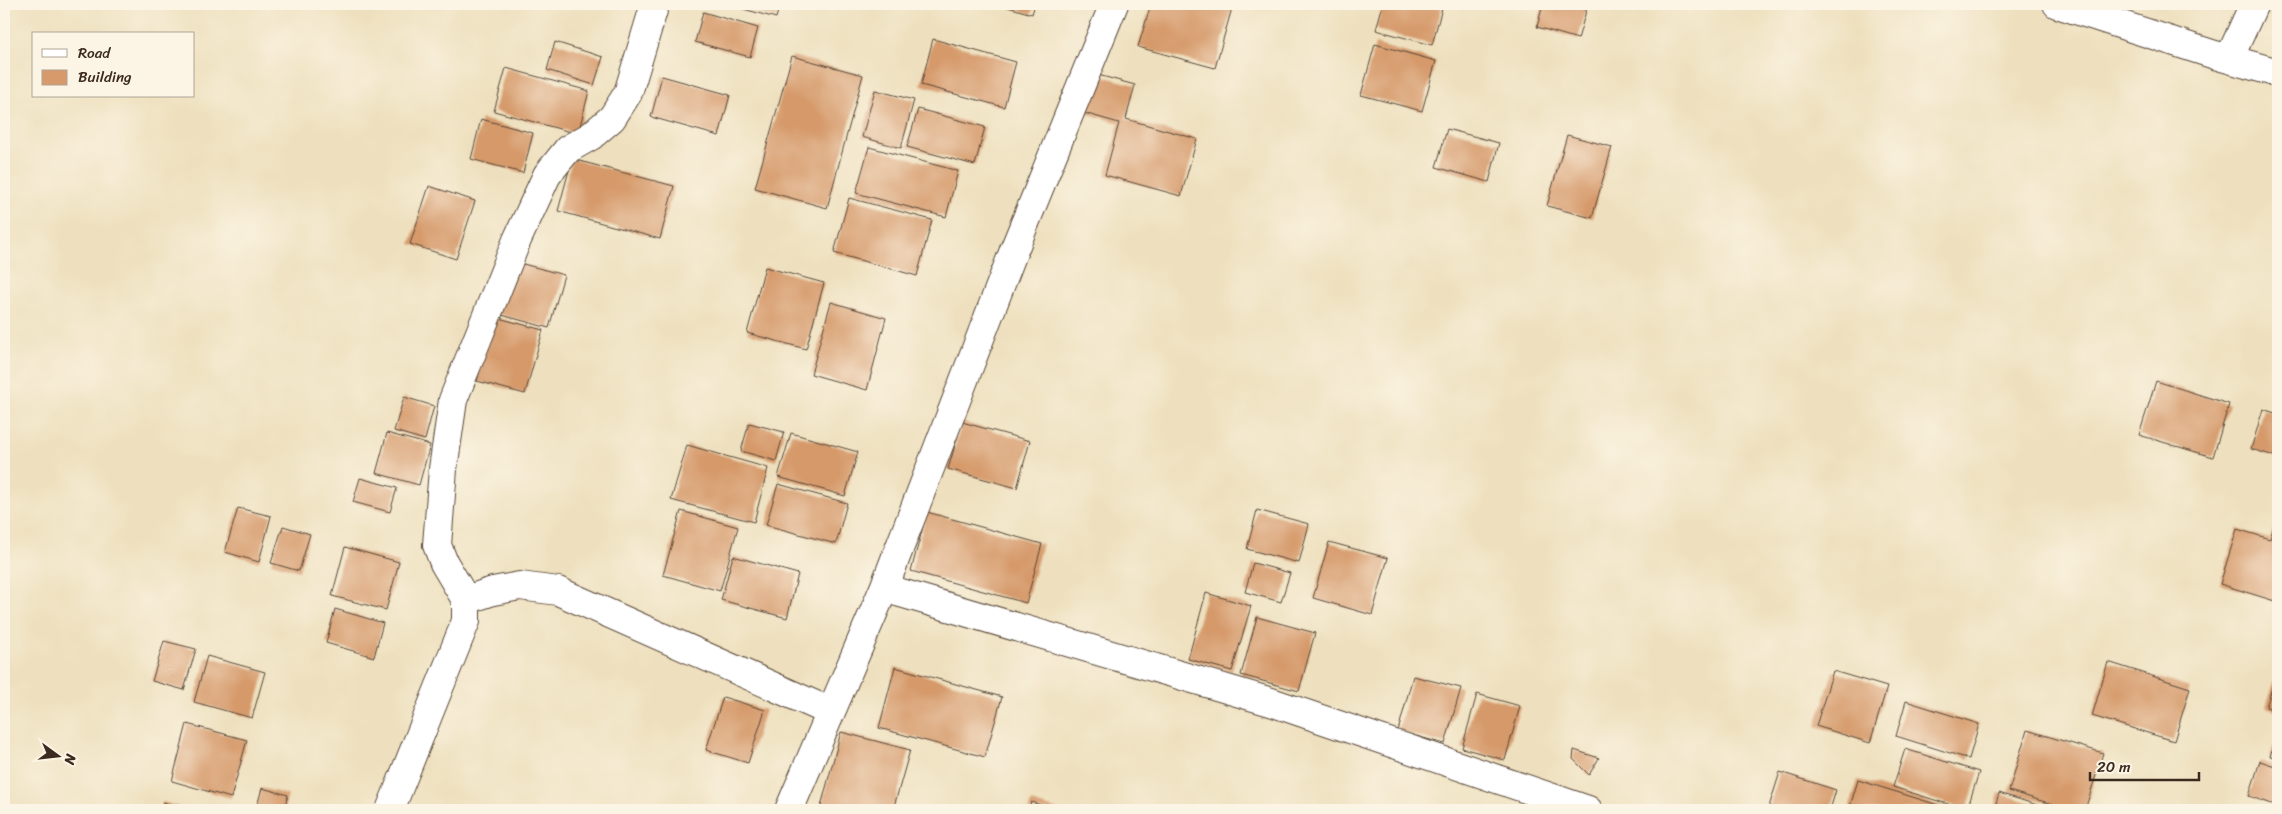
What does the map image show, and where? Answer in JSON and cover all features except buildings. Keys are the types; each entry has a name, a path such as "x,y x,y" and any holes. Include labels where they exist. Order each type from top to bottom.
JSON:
{"street":[{"path":"390,810 466,621 466,600 444,563 437,545 443,469 453,400 517,240 547,175 568,149 591,136 612,118 628,93 655,4"},
{"path":"789,810 884,588 1014,250 1114,4"},
{"path":"2057,4 2278,73"},
{"path":"2230,59 2254,4"},
{"path":"466,600 493,591 520,586 558,592 831,712"},
{"path":"884,588 1271,702 1588,810"}]}
